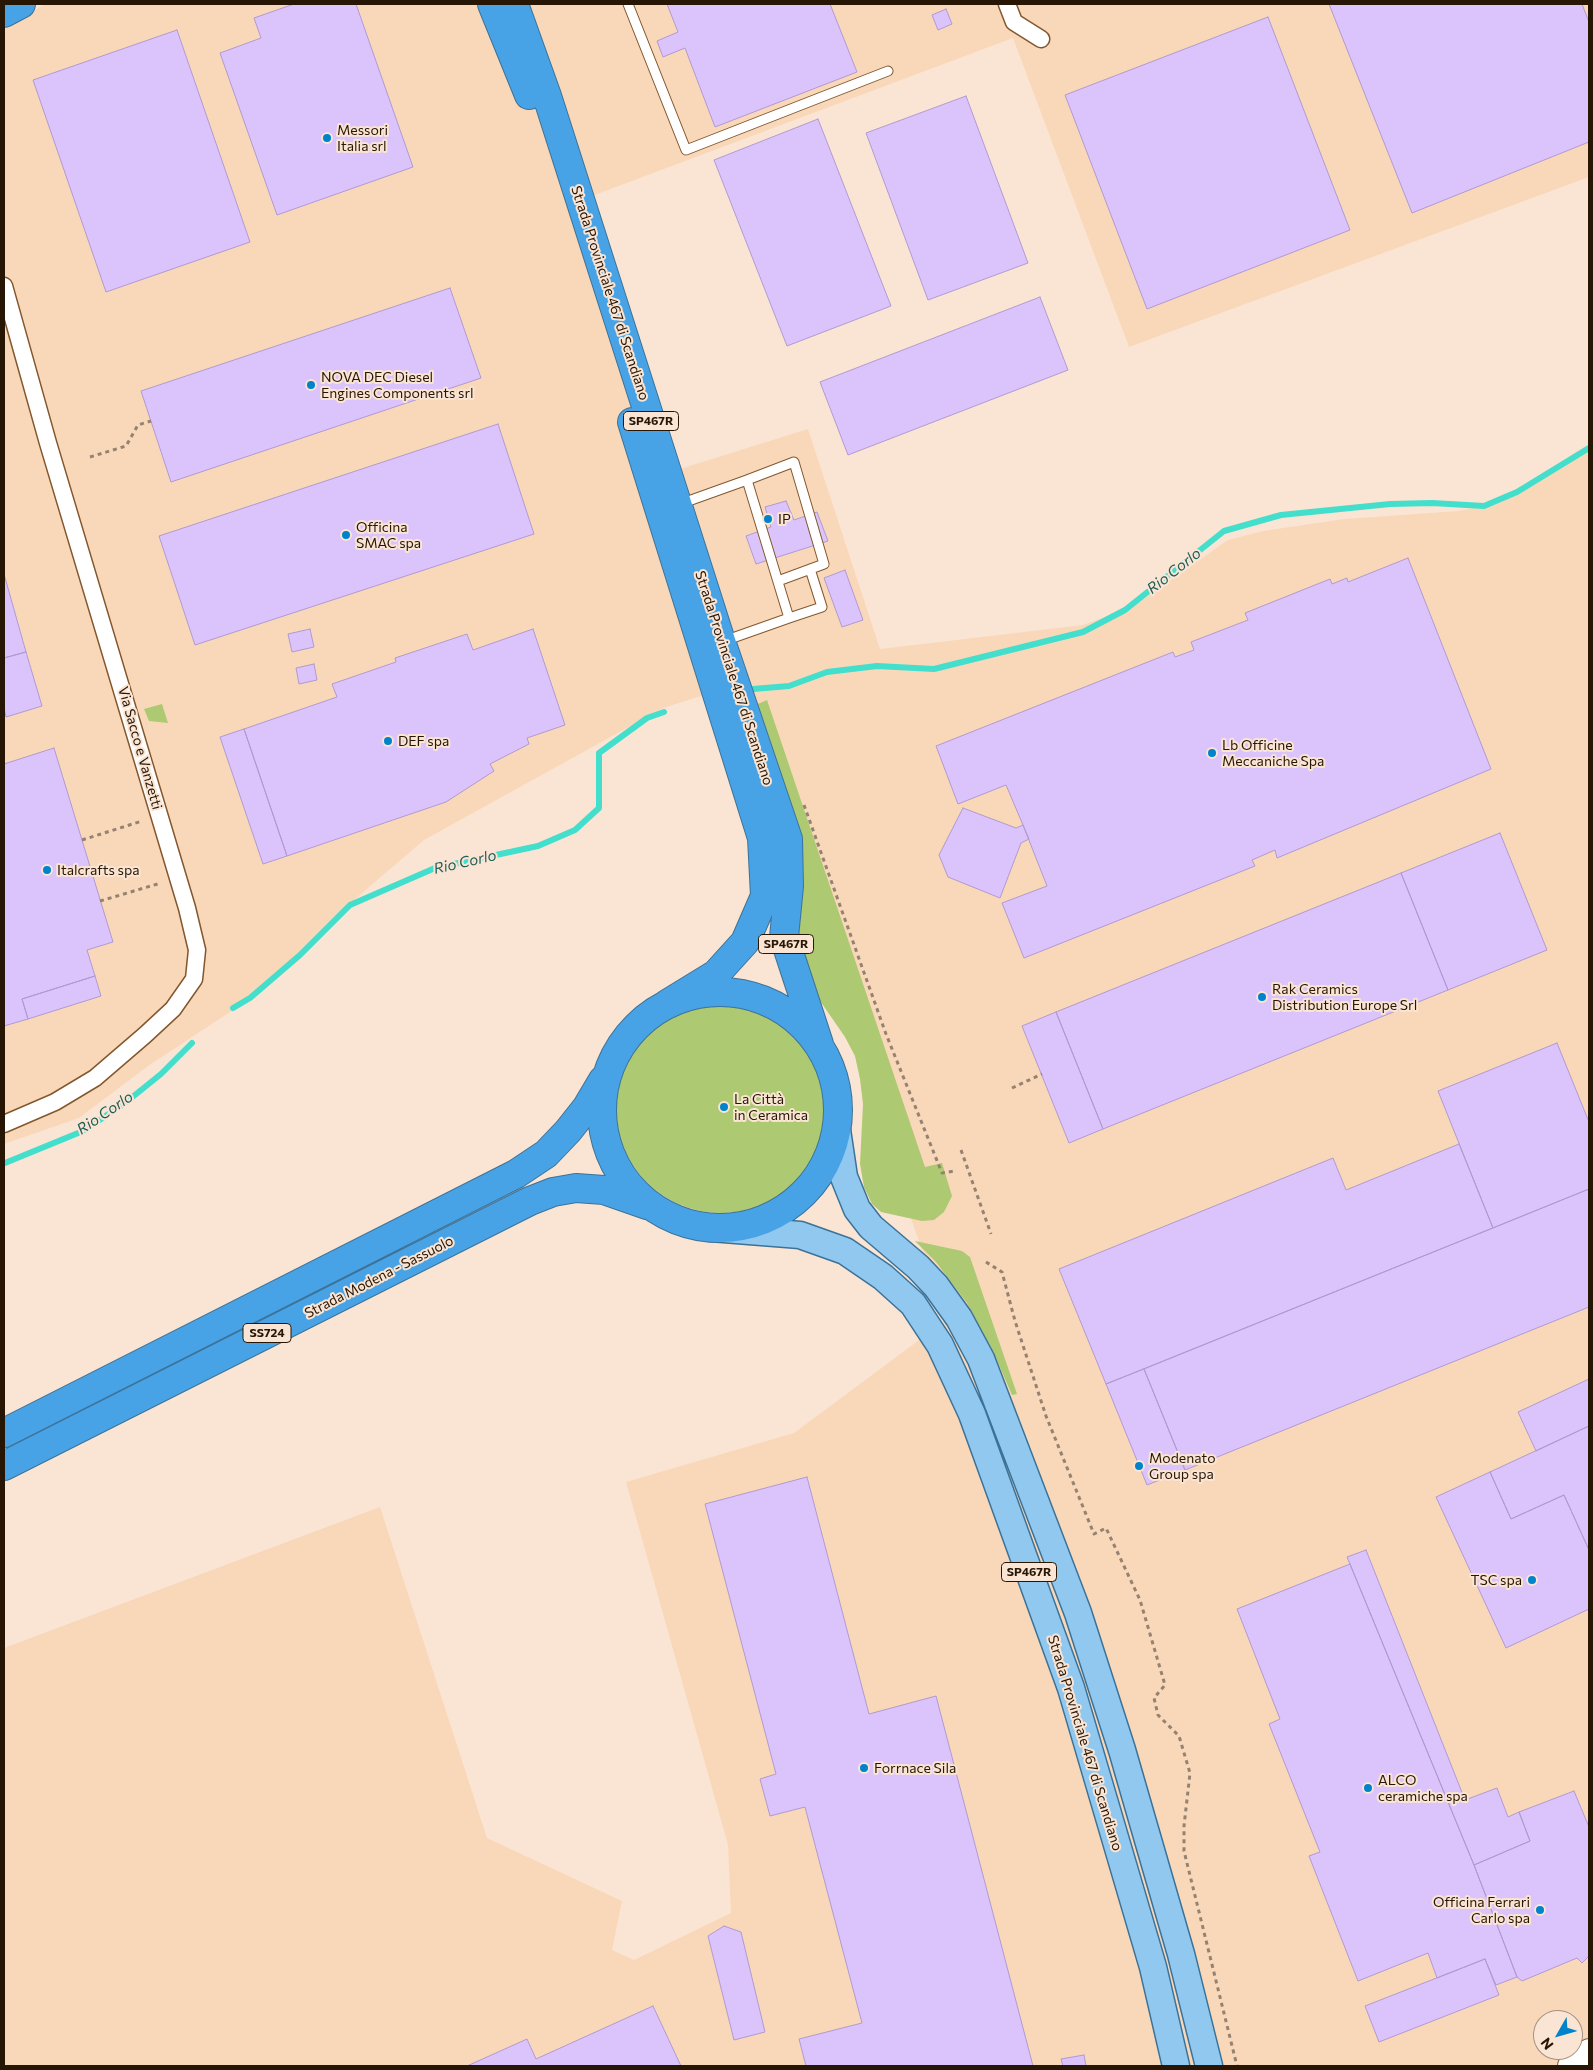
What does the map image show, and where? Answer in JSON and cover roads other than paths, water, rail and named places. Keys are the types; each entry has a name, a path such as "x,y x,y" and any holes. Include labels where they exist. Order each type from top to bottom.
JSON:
{"highway":[{"path":"4,13 21,4"},
{"path":"492,4 539,98"},
{"name":"Strada Provinciale 467 di Scandiano","path":"498,4 539,98 678,505 721,642 775,839"},
{"name":"Strada Provinciale 467 di Scandiano","path":"514,4 539,98 775,839"},
{"path":"524,4 546,67 539,98"},
{"name":"SP467R","path":"667,1004 716,974 744,942 765,896 775,839"},
{"name":"SP467R","path":"775,839 789,886 784,937 819,1044"},
{"name":"Strada Provinciale 467 di Scandiano","path":"722,991 760,998 794,1017 819,1044 835,1078 839,1106 837,1130 827,1162 808,1190 782,1211 748,1225 711,1228 686,1223 655,1208 633,1189 613,1160 604,1127 602,1106 608,1071 619,1048 640,1022 667,1004 695,994 722,991"},
{"name":"SS724","path":"4,1434 516,1174 546,1154 568,1131 586,1107 608,1071"},
{"name":"Strada Modena - Sassuolo","path":"4,1466 530,1201 553,1192 576,1188 604,1190 655,1208"}],"main road":[{"name":"Strada Provinciale 467 di Scandiano","path":"837,1130 844,1177 857,1210 871,1228 918,1267 936,1286 959,1318 981,1359 1081,1622 1122,1750 1173,1926 1209,2066"},
{"name":"Strada Provinciale 467 di Scandiano","path":"711,1228 800,1235 845,1251 883,1277 913,1304 940,1345 972,1414 1072,1688 1154,1967 1176,2066"}],"street":[{"path":"1007,4 1014,22 1041,39"},
{"name":"Via Sacco e Vanzetti","path":"4,286 48,443 198,950 194,979 172,1008 145,1035 95,1078 55,1102 4,1124"},
{"path":"1570,2066 1589,2051"}],"lane":[{"path":"628,4 686,150 888,71"},
{"path":"678,505 794,462 824,564 778,581"},
{"path":"747,480 790,618"},
{"path":"721,642 822,607 810,569"}],"waterway":[{"name":"Rio Corlo","path":"753,689 789,686 827,672 877,666 934,669 1083,632 1125,610 1224,531 1281,515 1390,504 1432,503 1484,506 1517,492 1589,448"},
{"name":"Rio Corlo","path":"233,1008 250,998 300,955 350,905 435,868 538,846 575,830 599,808 599,753 647,718 664,712"},
{"name":"Rio Corlo","path":"5,1163 83,1131 125,1103 161,1074 192,1043"}],"place":[{"name":"Messori Italia srl","path":"327,138"},
{"name":"NOVA DEC Diesel Engines Components srl","path":"311,385"},
{"name":"IP","path":"768,519"},
{"name":"Officina SMAC spa","path":"346,535"},
{"name":"DEF spa","path":"388,741"},
{"name":"Lb Officine Meccaniche Spa","path":"1212,753"},
{"name":"Italcrafts spa","path":"47,870"},
{"name":"Rak Ceramics Distribution Europe Srl","path":"1262,997"},
{"name":"La Città in Ceramica","path":"724,1107"},
{"name":"Modenato Group spa","path":"1139,1466"},
{"name":"TSC spa","path":"1532,1580"},
{"name":"Forrnace Sila","path":"864,1768"},
{"name":"ALCO ceramiche spa","path":"1368,1788"},
{"name":"Officina Ferrari Carlo spa","path":"1540,1910"}]}
